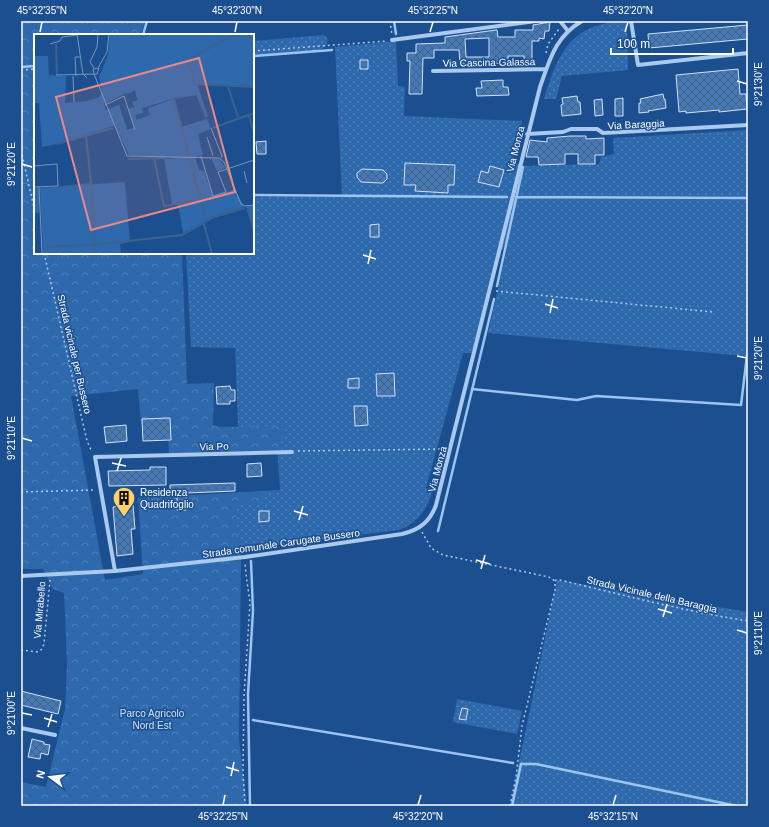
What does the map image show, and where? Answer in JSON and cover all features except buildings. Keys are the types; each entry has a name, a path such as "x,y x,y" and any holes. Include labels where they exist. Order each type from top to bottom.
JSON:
{"street":[{"path":"392,40 536,21"},
{"path":"560,21 568,31"},
{"name":"Via Monza","path":"420,528 425,524 434,508 527,134 546,69 555,48 568,31 582,21"},
{"path":"631,21 638,65 748,53"},
{"name":"Via Cascina Galassa","path":"433,71 546,69"},
{"name":"Via Baraggia","path":"527,134 562,132 571,129 597,129 604,133 748,125"},
{"name":"Via Po","path":"95,457 292,452"},
{"path":"95,457 115,571"},
{"name":"Strada comunale Carugate Bussero","path":"143,568 245,557 402,534 420,528"},
{"name":"Via Mirabello","path":"21,576 143,568"},
{"path":"21,728 55,735"}],"path":[{"path":"254,51 392,40 390,21"},
{"path":"21,70 34,69"},
{"path":"21,150 34,208"},
{"name":"Strada vicinale per Bussero","path":"44,254 87,441 95,457"},
{"path":"488,292 498,291 713,312"},
{"path":"292,452 450,448"},
{"path":"21,492 101,490"},
{"name":"Strada Vicinale della Baraggia","path":"420,528 430,548 443,555 549,577 555,581 560,580 696,612 748,620"},
{"path":"245,557 250,603 244,696 243,770 245,806"},
{"name":"Via Mirabello","path":"21,650 38,652 42,649 44,644 51,575"},
{"path":"510,806 516,777 522,726 555,590 555,581"}],"green space":[{"name":"Parco Agricolo Nord Est","path":"21,21 145,21 141,34 34,34 34,254 182,254 187,384 214,383 213,425 219,427 285,426 279,451 169,455 168,423 141,424 138,389 71,396 105,580 143,574 138,498 266,491 264,502 235,504 241,563 239,740 247,806 21,806 21,782 46,787 65,709 67,664 64,593 53,589 43,569 21,569"},
{"path":"627,21 628,70 562,76 556,99 544,99 555,67 570,43 580,34 592,27 608,23"},
{"path":"323,35 326,36 327,45 323,49 314,52 254,57 254,41"},
{"path":"396,41 398,86 405,87 404,116 522,121 513,160 521,166 599,164 601,157 614,154 613,138 748,130 748,336 745,356 488,333 507,249 502,249 472,353 463,353 426,488 433,489 431,496 417,519 399,530 284,544 240,552 233,493 280,490 277,446 239,448 235,348 191,347 186,254 254,254 254,197 342,196 335,47"},
{"path":"557,580 748,612 748,806 510,806"},
{"path":"457,699 522,711 517,734 453,722"}],"waterway":[{"path":"143,34 147,21"},
{"path":"394,21 396,34"},
{"path":"254,56 332,50"},
{"path":"21,67 34,66"},
{"path":"497,286 523,167"},
{"path":"254,195 507,197"},
{"path":"516,197 748,198"},
{"path":"438,531 494,299"},
{"path":"472,389 577,400 596,396 741,405 748,347"},
{"path":"250,806 248,694 253,611 251,561"},
{"path":"253,720 513,763"},
{"path":"512,806 521,764 536,764 737,806"}],"place":[{"name":"Residenza Quadrifoglio","path":"124,518"}]}
